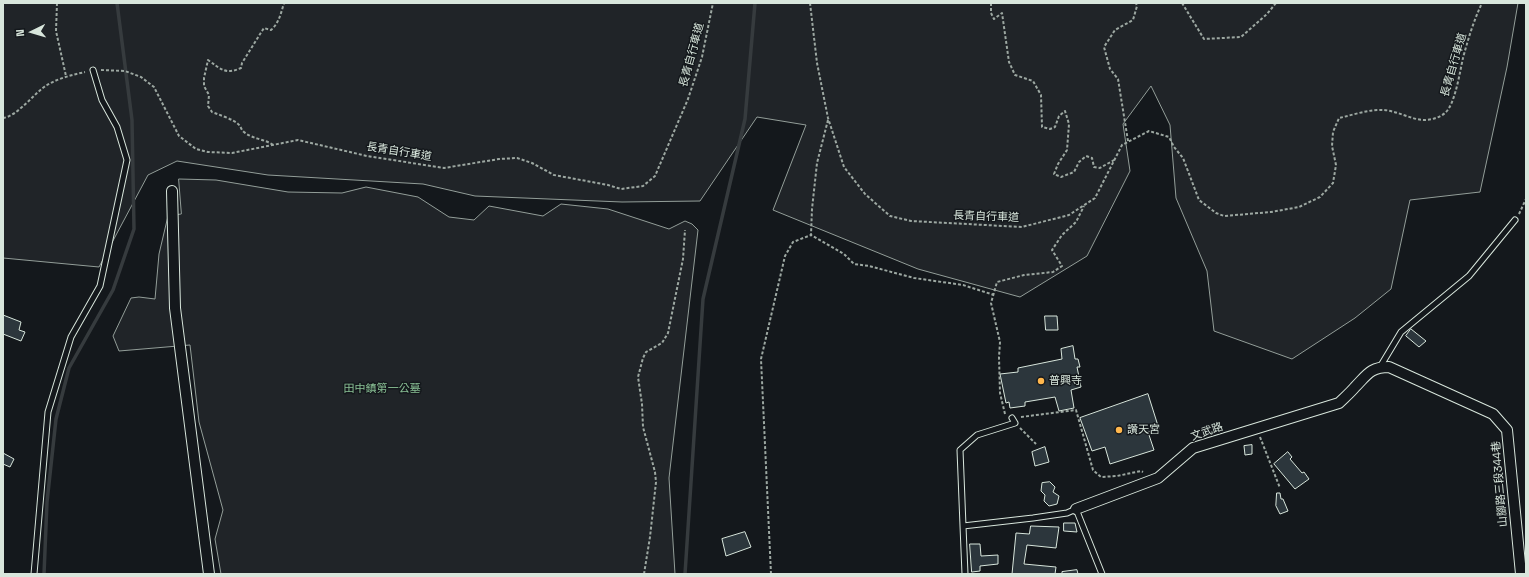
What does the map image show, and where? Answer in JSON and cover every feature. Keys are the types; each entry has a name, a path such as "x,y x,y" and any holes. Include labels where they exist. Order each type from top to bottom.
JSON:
{"street":[{"path":"172,191 175,308 209,574"},
{"name":"文武路","path":"1076,509 1156,479 1175,466 1193,448 1338,403 1356,387 1368,372 1385,367"},
{"name":"山腳路三段344巷","path":"1385,367 1493,414 1507,430 1521,574"}],"lane":[{"path":"34,574 48,412 71,337 100,286 127,160 117,126 102,100 93,70"},
{"path":"1385,367 1401,332 1469,276 1515,220"},
{"path":"966,574 960,450 976,435 1015,423 1012,418"},
{"path":"963,526 1068,513 1076,509 1102,574"}],"path":[{"path":"57,3 56,31 66,76"},
{"path":"273,145 268,141 260,140 244,132 238,123 220,114 212,112 208,106 208,95 204,86 204,78 208,60 226,72 234,72 241,68 242,63 264,28 271,30 276,26 284,3"},
{"name":"長青自行車道","path":"3,118 13,114 47,85 66,76 93,70 125,71 142,77 154,87 178,136 196,149 208,152 232,153 298,140 367,156 444,168 499,159 517,158 554,175 608,185 621,189 644,186 655,176 688,99 702,57 713,3"},
{"name":"長青自行車道","path":"810,3 817,63 828,118 844,167 865,194 890,216 910,221 1022,227 1069,215 1095,198 1122,145 1149,131 1169,137 1174,148 1183,158 1199,200 1216,213 1224,216 1271,212 1299,207 1320,197 1333,183 1336,165 1332,146 1333,132 1339,118 1384,110 1421,120 1435,119 1446,112 1452,103 1458,84 1463,58 1476,16 1482,3"},
{"path":"991,3 991,13 994,19 1002,13 1010,62 1015,75 1033,81 1041,96 1042,127 1050,129 1055,126 1058,116 1065,111 1070,124 1067,150 1054,174 1061,177 1074,172 1079,162 1086,156 1092,158 1094,167 1100,168 1115,159"},
{"path":"1128,141 1118,79 1110,69 1104,47 1115,30 1133,20 1137,6 1136,3"},
{"path":"1182,3 1204,39 1241,37 1267,14 1276,3"},
{"path":"811,235 817,163 828,118"},
{"path":"1515,220 1526,199"},
{"path":"1084,205 1076,222 1062,235 1052,250 1062,266 1053,272 1024,275 997,282 991,303 1000,342 1000,393 1005,414 1012,418 1076,410 1093,470 1101,477 1117,476 1141,471 1156,479"},
{"path":"644,574 656,482 655,472 643,426 642,404 638,377 646,352 662,343 668,333 683,259 686,230"},
{"path":"811,235 844,254 854,264 869,266 914,278 963,285 994,295"},
{"path":"771,574 761,358 785,256 793,242 811,235"},
{"path":"1015,423 1036,444"},
{"path":"1257,428 1280,488"}],"green space":[{"path":"3,3 1518,3 1507,67 1480,192 1410,200 1391,289 1355,318 1292,359 1214,331 1207,271 1176,198 1170,125 1151,86 1123,124 1130,171 1087,256 1020,297 918,269 773,210 806,125 757,117 700,201 622,202 475,196 423,184 268,175 177,161 148,175 99,267 3,258"},
{"name":"田中鎮第一公墓","path":"179,179 216,180 288,192 342,193 366,187 418,197 449,217 474,220 489,206 543,216 561,204 608,209 669,229 685,221 692,224 698,230 669,478 675,574 221,574 215,539 223,510 199,422 190,345 119,351 113,336 131,298 139,297 155,299 159,254 168,216 181,214"}],"building":[{"path":"3,315 21,322 19,330 25,332 21,341 3,334"},
{"path":"1045,316 1057,316 1058,330 1046,330"},
{"path":"1411,329 1426,341 1419,347 1406,336"},
{"name":"普興寺","path":"1073,346 1075,359 1078,359 1080,367 1077,367 1081,387 1071,390 1074,408 1059,411 1055,397 1025,402 1025,406 1010,408 1009,402 1006,403 1000,374 1018,372 1018,368 1062,359 1061,349"},
{"name":"讚天宮","path":"1148,394 1159,429 1148,432 1154,450 1110,464 1105,447 1092,451 1080,418"},
{"path":"1252,445 1252,454 1245,455 1244,446"},
{"path":"1045,447 1049,462 1035,466 1032,452"},
{"path":"1288,452 1292,457 1290,459 1309,479 1295,489 1274,464"},
{"path":"3,453 14,459 10,467 3,464"},
{"path":"1050,482 1055,487 1053,492 1059,496 1057,504 1049,506 1044,501 1045,495 1041,491 1042,483"},
{"path":"1277,493 1280,493 1281,499 1283,499 1288,511 1280,514 1276,506"},
{"path":"1064,523 1075,523 1077,532 1064,531"},
{"path":"1031,526 1059,527 1056,548 1027,545 1024,564 1056,567 1055,574 1012,574 1016,533 1029,534"},
{"path":"745,532 751,547 726,556 722,539"},
{"path":"970,544 980,544 981,556 998,555 998,564 980,566 980,571 972,572"},
{"path":"1077,570 1078,574 1062,574 1062,572"}],"waterway":[{"path":"44,574 47,502 56,419 69,368 113,290 134,229 132,120 117,3"},
{"path":"685,574 703,299 745,119 755,3"}],"place":[{"name":"普興寺","path":"1041,381"},
{"name":"讚天宮","path":"1119,430"}]}
